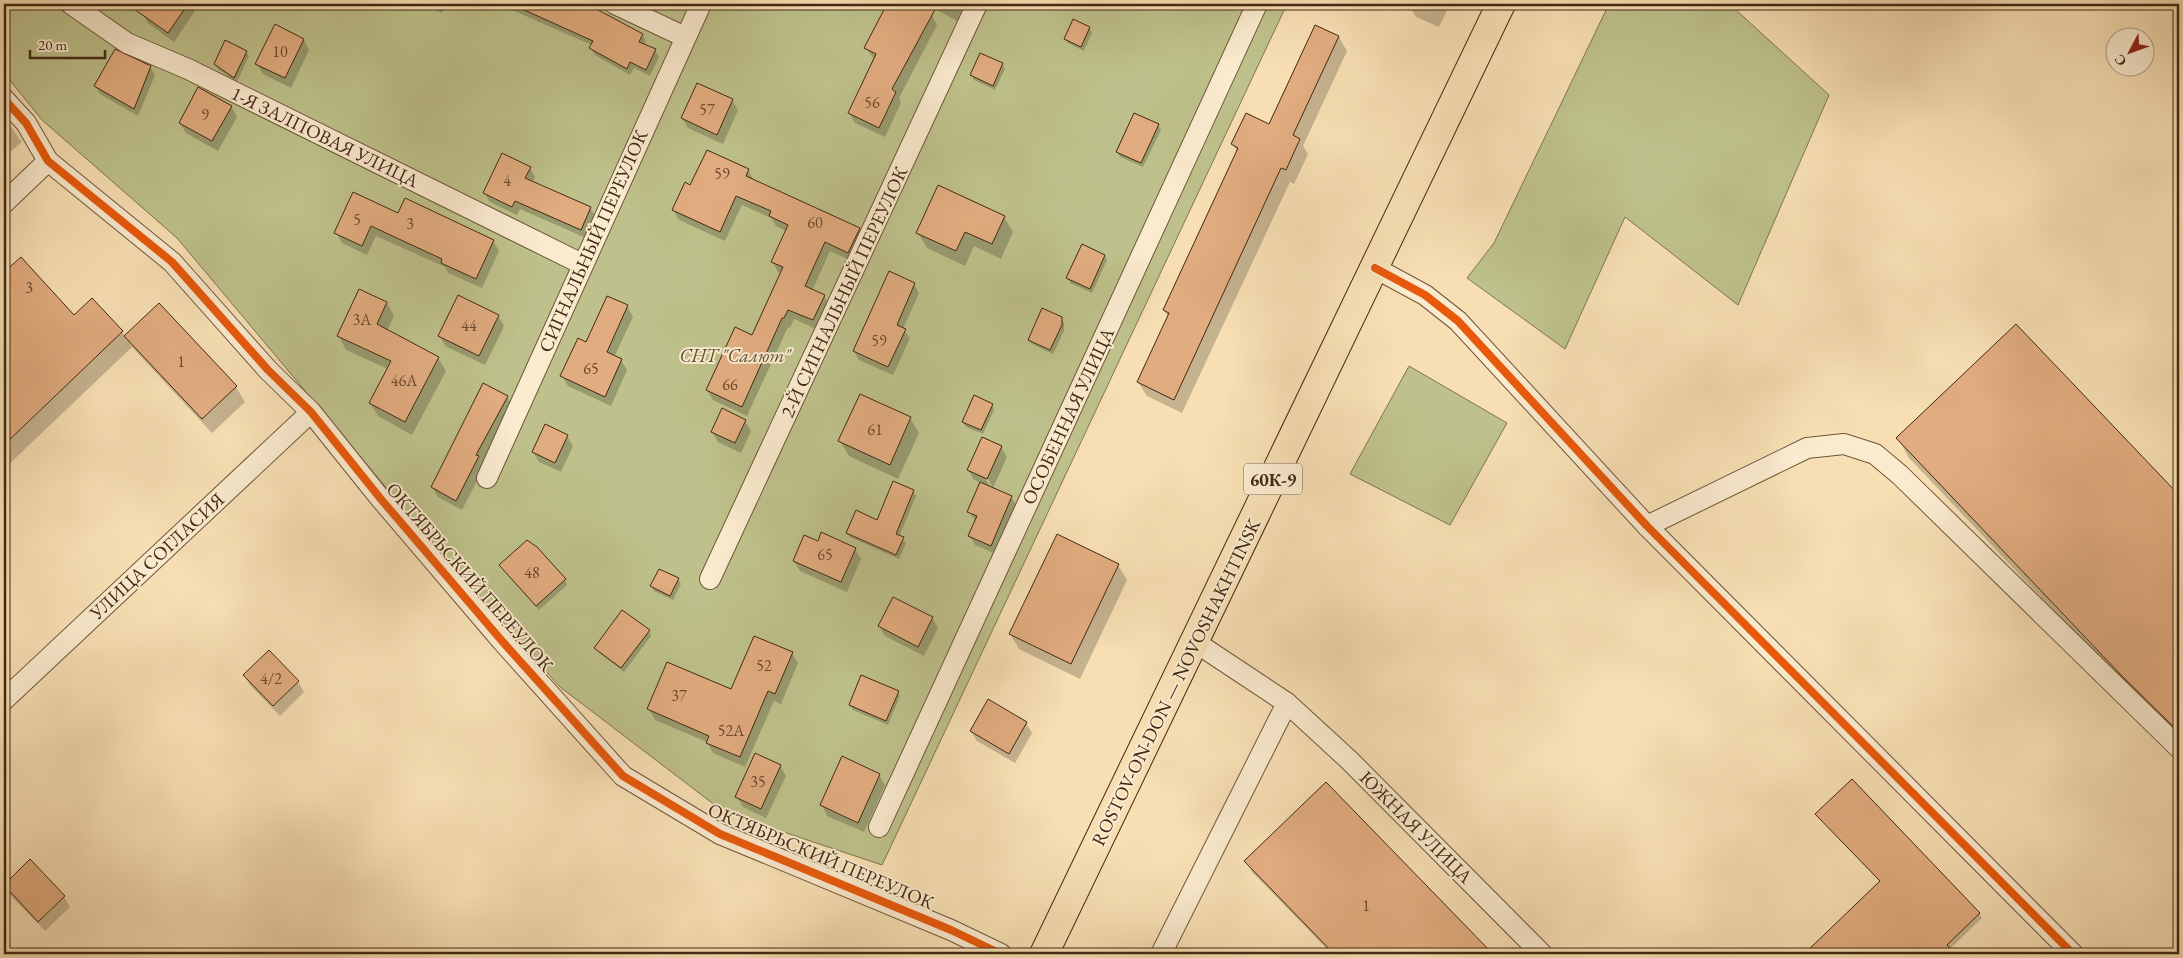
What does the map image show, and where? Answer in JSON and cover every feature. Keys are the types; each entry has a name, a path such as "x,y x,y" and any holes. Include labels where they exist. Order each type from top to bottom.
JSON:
{"main road":[{"name":"ROSTOV-ON-DON — NOVOSHAKHTINSK","path":"1044,954 1375,268 1500,4"}],"street":[{"name":"1-Я ЗАЛПОВАЯ УЛИЦА","path":"71,4 127,43 188,69 582,264"},
{"path":"615,4 685,37"},
{"name":"СИГНАЛЬНЫЙ ПЕРЕУЛОК","path":"487,478 701,4"},
{"name":"2-Й СИГНАЛЬНЫЙ ПЕРЕУЛОК","path":"710,579 977,4"},
{"name":"ОСОБЕННАЯ УЛИЦА","path":"879,827 1257,4"},
{"name":"ОКТЯБРЬСКИЙ ПЕРЕУЛОК","path":"4,99 26,124 48,161 172,262 268,370 311,412 380,498 502,641 623,776 720,834 951,930 1001,954"},
{"path":"4,203 48,161"},
{"path":"1375,268 1424,296 1458,321 1646,526 2073,954"},
{"name":"УЛИЦА СОГЛАСИЯ","path":"4,700 311,412"},
{"path":"1646,526 1807,448 1844,444 1875,454 1900,475 2179,748"},
{"name":"ЮЖНАЯ УЛИЦА","path":"1195,642 1287,702 1348,759 1542,954"},
{"path":"1161,954 1287,702"}],"green space":[{"name":"СНТ \"Салют\"","path":"4,4 1287,4 882,865 724,812 560,687 415,522 177,238 42,120 4,73"},
{"path":"1609,4 1737,4 1735,9 1829,95 1738,305 1625,217 1565,349 1467,278 1494,243"},
{"path":"1409,366 1507,423 1450,525 1350,474"}],"building":[{"path":"127,4 188,4 168,33"},
{"path":"511,4 587,4 643,34 639,42 656,49 646,70 630,62 627,69 589,48 593,41"},
{"path":"887,4 938,4 892,89 896,92 879,128 848,113 876,54 864,48"},
{"path":"1073,19 1090,27 1081,47 1064,39"},
{"path":"275,24 304,39 285,78 255,64"},
{"path":"1315,25 1339,36 1293,135 1300,139 1286,170 1281,168 1174,400 1137,382 1169,313 1163,310 1238,148 1231,144 1246,113 1269,124"},
{"path":"225,40 247,51 234,78 214,64"},
{"path":"115,49 151,66 134,109 94,86"},
{"path":"980,53 1003,63 993,86 970,75"},
{"path":"697,83 733,99 717,135 681,118"},
{"path":"198,87 232,106 212,141 179,123"},
{"path":"1134,113 1159,124 1141,163 1116,152"},
{"path":"707,150 749,169 746,176 860,228 848,253 825,242 805,286 825,295 813,320 788,310 784,318 782,318 742,407 706,390 735,327 752,335 783,267 771,262 788,225 769,216 771,211 736,196 720,232 672,210 685,182 690,185"},
{"path":"502,153 531,167 525,178 591,207 581,230 515,201 512,207 483,193"},
{"path":"938,185 1005,216 992,244 965,232 956,251 916,233"},
{"path":"353,192 398,213 405,198 494,240 476,279 441,263 442,259 371,226 362,246 334,233"},
{"path":"1082,244 1105,255 1090,289 1066,278"},
{"path":"21,257 74,315 92,298 123,331 4,445 4,272"},
{"path":"889,271 915,283 897,325 906,329 888,367 853,351"},
{"path":"359,289 387,302 377,324 439,357 405,422 369,403 391,361 337,336"},
{"path":"458,295 499,315 479,356 438,336"},
{"path":"607,296 628,305 607,352 622,359 605,397 560,376 578,338 586,342"},
{"path":"159,303 237,386 202,419 124,336"},
{"path":"1042,308 1062,317 1062,325 1050,350 1028,340"},
{"path":"2016,324 2179,495 2179,732 2121,675 1896,438"},
{"path":"483,383 508,396 476,455 479,456 456,501 431,487"},
{"path":"860,394 911,417 890,465 838,441"},
{"path":"974,395 993,404 981,430 962,422"},
{"path":"722,408 746,420 735,443 711,432"},
{"path":"545,424 568,435 555,463 532,452"},
{"path":"982,437 1002,446 987,479 967,470"},
{"path":"893,481 914,490 896,534 904,537 896,555 846,533 856,510 877,520"},
{"path":"980,482 1012,496 991,546 968,536 977,516 967,512"},
{"path":"821,532 856,548 841,582 793,561 804,535 818,541"},
{"path":"1057,534 1119,564 1071,664 1009,634"},
{"path":"527,540 537,547 566,579 536,606 499,565"},
{"path":"659,569 679,578 670,596 650,586"},
{"path":"893,597 933,617 918,647 878,626"},
{"path":"622,610 650,630 621,668 594,648"},
{"path":"754,636 793,652 775,694 768,691 740,757 706,743 709,736 647,709 667,662 731,689"},
{"path":"269,650 299,681 273,706 243,675"},
{"path":"861,675 899,691 886,721 849,705"},
{"path":"988,699 1027,722 1009,754 970,731"},
{"path":"755,753 781,765 761,809 735,797"},
{"path":"842,756 880,774 858,823 820,805"},
{"path":"1852,779 1980,913 1947,945 1956,954 1804,954 1880,881 1815,814"},
{"path":"1326,782 1493,954 1334,954 1244,861"},
{"path":"30,859 65,896 38,922 4,885"}],"cycle path":[{"path":"4,99 26,123 48,161 172,262 268,370 311,412 380,498 502,641 623,776 720,834 951,930 1001,954"},
{"path":"1375,268 1425,295 1458,321 1647,526 2073,954"}]}
